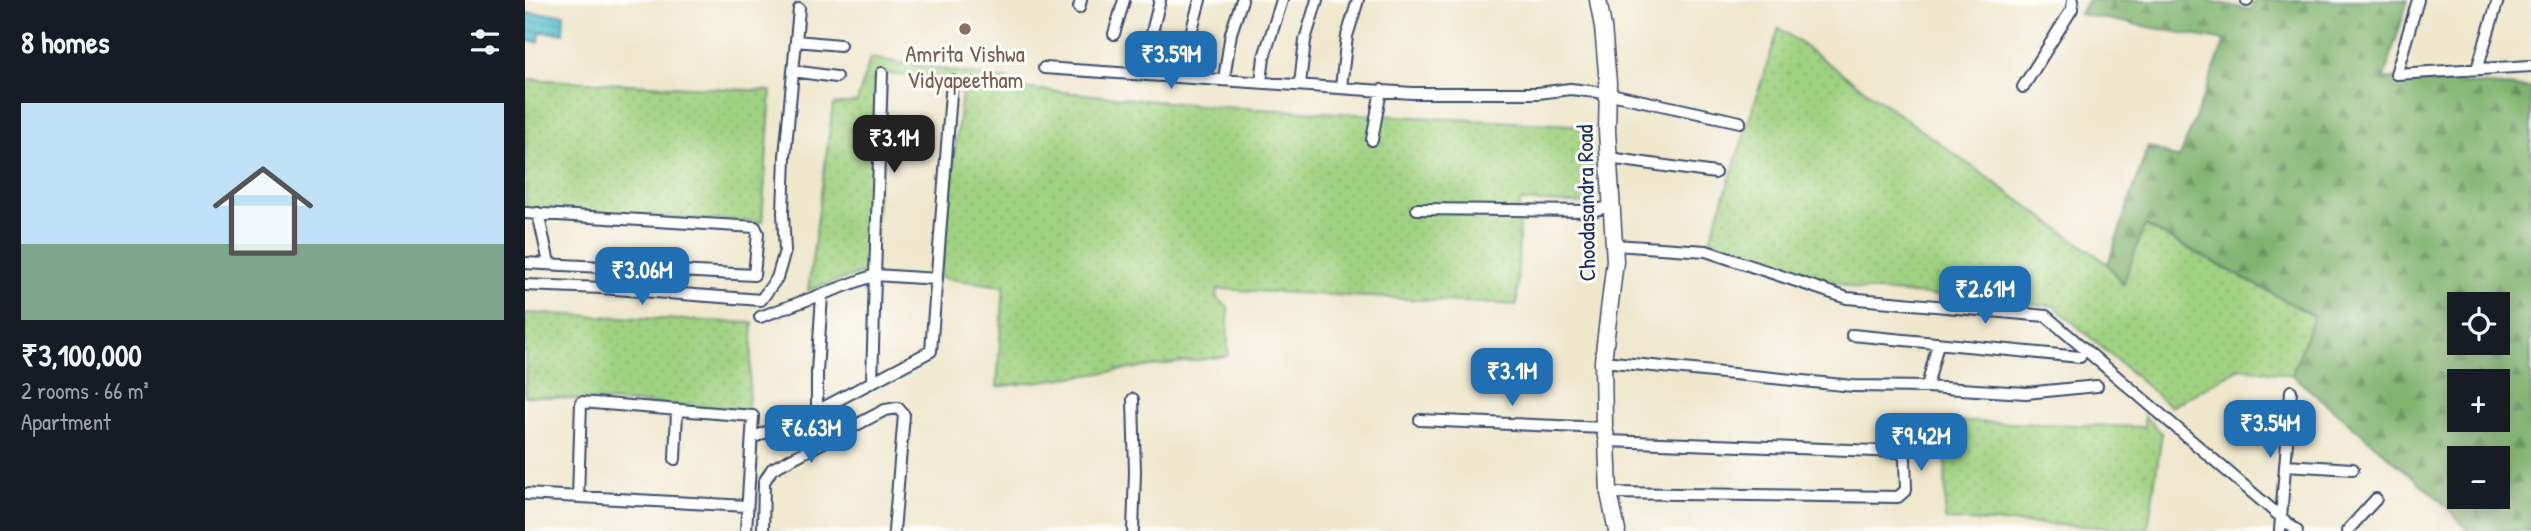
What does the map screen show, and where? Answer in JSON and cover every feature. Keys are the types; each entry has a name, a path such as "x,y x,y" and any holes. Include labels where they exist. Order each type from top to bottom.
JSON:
{"street":[{"path":"1114,34 1124,0"},
{"path":"1147,74 1160,0"},
{"path":"1186,77 1188,44 1200,0"},
{"path":"1224,79 1231,33 1242,0"},
{"path":"1261,82 1264,57 1282,0"},
{"path":"1300,84 1305,40 1317,0"},
{"path":"1341,87 1347,36 1356,0"},
{"name":"Choodasandra Road","path":"1598,0 1608,83 1606,93 1615,261 1603,360 1605,435 1609,493 1617,531"},
{"path":"2023,88 2072,9 2073,0"},
{"path":"2418,0 2396,74 2531,66"},
{"path":"2476,69 2498,0"},
{"path":"525,285 761,300 777,278 785,251 785,156 799,9"},
{"path":"796,41 840,45"},
{"path":"1044,68 1412,93 1538,93 1570,89 1606,93 1740,122"},
{"path":"793,71 836,77"},
{"path":"871,382 882,73"},
{"path":"752,438 817,411 931,351 952,81"},
{"path":"1372,140 1381,90"},
{"path":"1609,158 1715,173"},
{"path":"1417,209 1592,211 1612,206"},
{"path":"525,213 755,227 758,233 754,275 525,263"},
{"path":"538,214 549,263"},
{"path":"1614,245 1706,251 1847,298 2046,316 2297,531"},
{"path":"760,317 875,275 937,279"},
{"path":"817,411 823,295"},
{"path":"1852,335 2080,357"},
{"path":"1927,387 1938,342"},
{"path":"1603,360 1853,386 2026,393 2097,386"},
{"path":"2280,531 2291,391"},
{"path":"1133,399 1133,531"},
{"path":"578,497 581,402 753,416 746,531"},
{"path":"763,531 764,482 772,468 885,410 898,408 904,415 894,531"},
{"path":"675,459 677,410"},
{"path":"1420,420 1605,435 1902,452 1905,459 1906,490 1898,497 1609,493"},
{"path":"2285,465 2353,469"},
{"path":"525,494 747,506"},
{"path":"2347,531 2376,499"}],"green space":[{"path":"2088,0 2207,0 2251,10 2255,0 2408,0 2384,78 2531,88 2531,531 2469,531 2448,509 2510,509 2510,446 2447,446 2447,507 2292,375 2314,316 2145,225 2123,284 2108,264 2148,146 2179,159 2225,41 2079,14"},
{"path":"1779,28 2108,264 2122,284 2144,225 2314,316 2292,375 2240,368 2171,407 2054,306 1857,289 1710,240"},
{"path":"870,58 1021,82 1020,88 1220,107 1591,126 1591,204 1520,201 1517,305 1218,289 1217,299 1228,307 1228,356 997,387 1004,286 940,278 963,83 883,73 873,270 808,290 833,105 857,102"},
{"path":"525,79 771,91 762,222 525,210"},
{"path":"525,313 753,323 748,410 525,396"},
{"path":"2144,416 2162,433 2148,529 1945,520 1946,421 2144,427"}],"water":[{"path":"526,13 564,14 563,33 540,32 539,42 525,41"}],"place":[{"name":"Amrita Vishwa Vidyapeetham","path":"965,29"}]}
